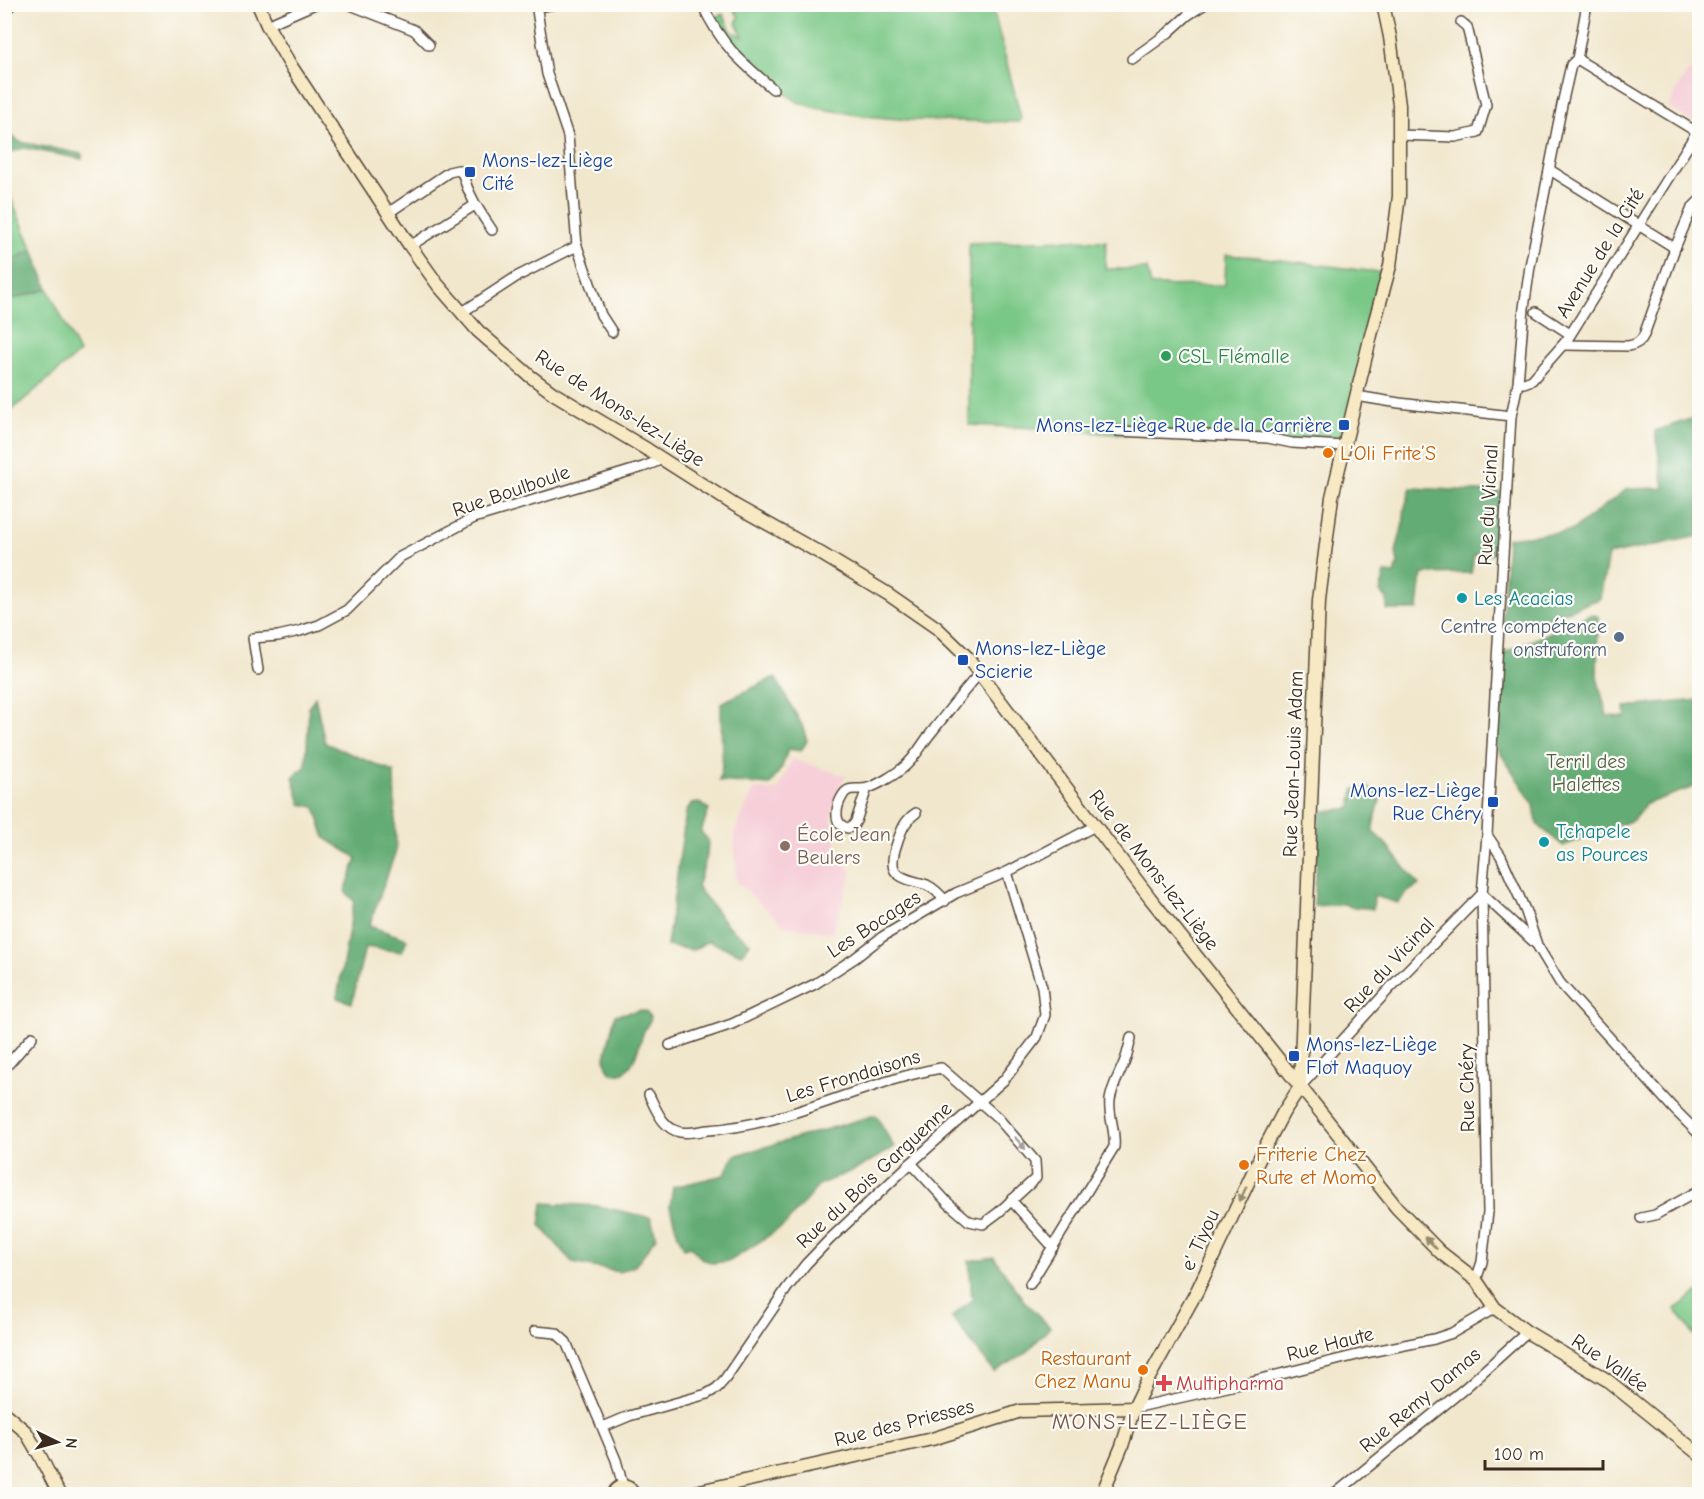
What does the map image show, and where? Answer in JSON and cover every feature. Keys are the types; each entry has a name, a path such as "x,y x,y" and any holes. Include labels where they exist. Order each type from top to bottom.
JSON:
{"street":[{"path":"4,12 12,4"},
{"name":"Rue de Mons-lez-Liège","path":"258,4 267,25 291,66 410,246 461,313 530,376 553,393 736,506 888,594 938,628 967,657 1095,826 1398,1208 1440,1252 1476,1280"},
{"path":"267,25 315,4"},
{"path":"348,4 414,30 429,45"},
{"path":"555,4 536,6 547,74 568,136 577,246 601,315 612,332"},
{"path":"702,4 712,26 726,46 773,89"},
{"path":"1132,59 1205,4"},
{"name":"Rue Jean-Louis Adam","path":"1300,1087 1319,600 1332,497 1390,266 1399,196 1399,105 1383,4"},
{"name":"Rue du Vicinal","path":"1300,1087 1390,988 1482,894 1511,416 1518,383 1526,290 1546,179 1550,170 1571,66 1577,59 1587,4"},
{"path":"1400,135 1455,137 1478,132 1486,105 1467,27 1461,22"},
{"path":"1577,59 1698,131"},
{"name":"Avenue de la Cité","path":"1518,383 1532,380 1563,345 1698,131"},
{"path":"388,213 450,172 458,170 463,174 475,205 492,230"},
{"path":"1550,170 1676,248"},
{"path":"1563,345 1628,346 1640,342 1689,214 1700,200"},
{"path":"410,246 475,205"},
{"path":"461,313 516,277 577,246"},
{"path":"1536,312 1570,334"},
{"path":"1356,396 1511,416"},
{"path":"1105,427 1118,431 1268,438 1292,443 1345,446"},
{"name":"Rue Boulboule","path":"258,670 253,638 300,631 319,625 347,610 400,556 474,518 663,459"},
{"path":"867,788 905,766 979,674"},
{"path":"916,813 908,818 903,827 893,860 894,869 902,876 933,889 945,901"},
{"name":"Les Bocages","path":"670,1045 732,1024 816,984 882,937 957,893 1007,872 1095,826"},
{"path":"1487,835 1502,856 1526,912 1537,945 1560,983 1700,1135"},
{"name":"Rue du Bois Garguenne","path":"603,1427 629,1416 702,1396 717,1389 798,1273 830,1239 911,1163 1004,1080 1037,1037 1045,1015 1042,987 1007,872"},
{"path":"1482,894 1537,945"},
{"name":"Rue Chéry","path":"1476,1280 1482,1262 1488,1212 1482,894"},
{"path":"4,1069 32,1037"},
{"path":"1030,1284 1114,1147 1110,1098 1116,1079 1124,1065 1131,1038"},
{"name":"Les Frondaisons","path":"649,1095 662,1122 680,1132 723,1130 776,1119 888,1081 941,1068 998,1118 1035,1161 1036,1178 983,1224 969,1221 948,1203 911,1163"},
{"name":"e' Tiyou","path":"1102,1494 1122,1446 1134,1408 1147,1381 1197,1291 1263,1151 1300,1087"},
{"path":"1641,1218 1655,1215 1700,1190"},
{"path":"1011,1200 1053,1247"},
{"name":"Rue Vallée","path":"1476,1280 1495,1308 1527,1332 1607,1380 1700,1455"},
{"name":"Rue Haute","path":"1134,1408 1235,1386 1365,1353 1434,1340 1452,1333 1495,1308"},
{"path":"535,1331 556,1334 566,1342 616,1460 618,1490 629,1488 634,1494"},
{"name":"Rue Remy Damas","path":"1335,1494 1464,1388 1527,1332"},
{"name":"Rue des Priesses","path":"686,1494 932,1439 1020,1411 1134,1408"},
{"path":"4,1413 26,1432 59,1494"}],"shaded area":[{"path":"1689,70 1699,78 1699,113 1693,122 1668,107"},
{"name":"École Jean Beulers","path":"792,759 846,776 840,785 832,812 832,823 839,833 831,858 842,862 852,872 832,933 784,925 737,882 734,833 754,789 778,790"}],"green space":[{"path":"748,5 992,5 1021,118 1020,122 910,120 864,116 816,108 798,102 767,81 737,53 712,19 723,14 732,32 743,36 736,23 739,17 734,10"},
{"path":"4,130 20,142 82,154 82,159 24,148 5,154"},
{"path":"4,182 33,250 5,263 4,263"},
{"name":"CSL Flémalle","path":"1106,241 1105,269 1147,269 1151,286 1225,285 1226,255 1384,273 1339,448 1270,441 969,425 969,243"},
{"path":"33,250 48,289 5,301 5,263"},
{"path":"48,289 79,353 14,408 5,408 5,301"},
{"path":"1699,416 1699,536 1608,555 1600,599 1526,625 1502,629 1507,538 1571,531 1627,489 1664,488 1655,431"},
{"path":"1411,488 1500,492 1497,554 1474,555 1471,573 1422,574 1418,610 1387,610 1387,598 1380,592 1385,573 1394,574 1398,563 1396,552"},
{"name":"Terril des Halettes","path":"1589,615 1598,616 1597,677 1607,716 1626,717 1625,707 1699,700 1699,785 1646,804 1633,820 1563,846 1537,824 1534,805 1496,746 1501,652 1506,652"},
{"path":"775,677 802,725 807,741 801,751 788,749 782,767 770,785 719,781 722,767 721,703"},
{"path":"315,697 325,743 394,772 396,851 369,926 407,939 402,952 365,947 352,1003 337,998 354,901 345,891 357,858 325,838 315,807 301,804 293,777 306,765 309,707"},
{"path":"1370,788 1381,796 1372,831 1386,844 1419,885 1409,891 1398,903 1374,896 1373,909 1351,907 1345,904 1314,906 1320,812 1351,808 1354,789"},
{"path":"699,803 709,809 701,832 708,840 707,856 697,887 728,926 750,943 742,954 708,941 693,950 667,946 686,812 691,804"},
{"path":"641,1010 651,1018 634,1060 625,1071 619,1074 611,1073 605,1058 615,1015"},
{"path":"876,1115 894,1147 859,1168 820,1184 785,1225 730,1261 712,1263 701,1258 690,1246 684,1248 670,1207 673,1187 724,1175 734,1156"},
{"path":"543,1203 598,1206 651,1218 656,1237 635,1266 619,1272 573,1263 540,1225"},
{"path":"994,1257 1024,1301 1050,1327 1025,1354 994,1372 952,1317 972,1299 969,1261"},
{"path":"1699,1292 1699,1332 1694,1335 1675,1309"}],"place":[{"name":"Mons-lez-Liège Cité","path":"470,172"},
{"name":"CSL Flémalle","path":"1166,356"},
{"name":"Mons-lez-Liège Rue de la Carrière","path":"1344,425"},
{"name":"L’Oli Frite’S","path":"1328,453"},
{"name":"Les Acacias","path":"1462,598"},
{"name":"Centre compétence onstruform","path":"1619,637"},
{"name":"Mons-lez-Liège Scierie","path":"963,660"},
{"name":"Mons-lez-Liège Rue Chéry","path":"1493,802"},
{"name":"Tchapele as Pources","path":"1544,842"},
{"name":"École Jean Beulers","path":"785,846"},
{"name":"Mons-lez-Liège Flot Maquoy","path":"1294,1056"},
{"name":"Friterie Chez Rute et Momo","path":"1244,1165"},
{"name":"Restaurant Chez Manu","path":"1143,1370"},
{"name":"Multipharma","path":"1164,1383"}],"district":[{"name":"MONS-LEZ-LIÈGE","path":"1150,1422"}]}
